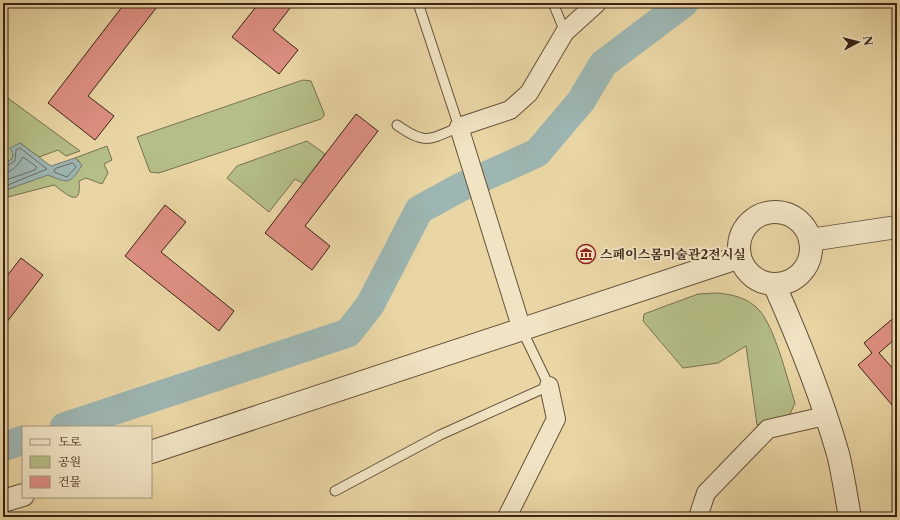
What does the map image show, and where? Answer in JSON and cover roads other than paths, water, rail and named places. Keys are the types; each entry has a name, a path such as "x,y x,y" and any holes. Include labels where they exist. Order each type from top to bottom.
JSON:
{"street":[{"path":"522,330 459,127 510,110 529,93 565,32 597,3"},
{"path":"767,213 781,213 792,217 802,224 810,240 810,257 805,268 797,277 787,282 774,284 764,282 753,277 745,268 740,257 739,245 742,234 748,224 758,216 767,213"},
{"path":"810,240 897,227"},
{"path":"152,452 740,257"},
{"path":"774,284 804,352 838,455 850,517"},
{"path":"507,517 556,419 549,386"},
{"path":"698,517 706,493 768,429 825,416"},
{"path":"3,501 22,494"}],"lane":[{"path":"397,124 414,137 424,139 459,127 418,3"},
{"path":"553,3 565,32"},
{"path":"335,491 440,435 549,386 522,330"}],"water":[{"path":"20,143 51,166 75,158 82,165 74,176 68,180 60,180 48,175 3,191 3,164 12,159 13,154 10,148"}],"waterway":[{"path":"67,426 348,333 370,305 419,210 459,188 537,153 581,101 603,64 684,3"},
{"path":"3,447 22,440"}],"place":[{"name":"스페이스몸미술관2전시실","path":"586,254"}]}
